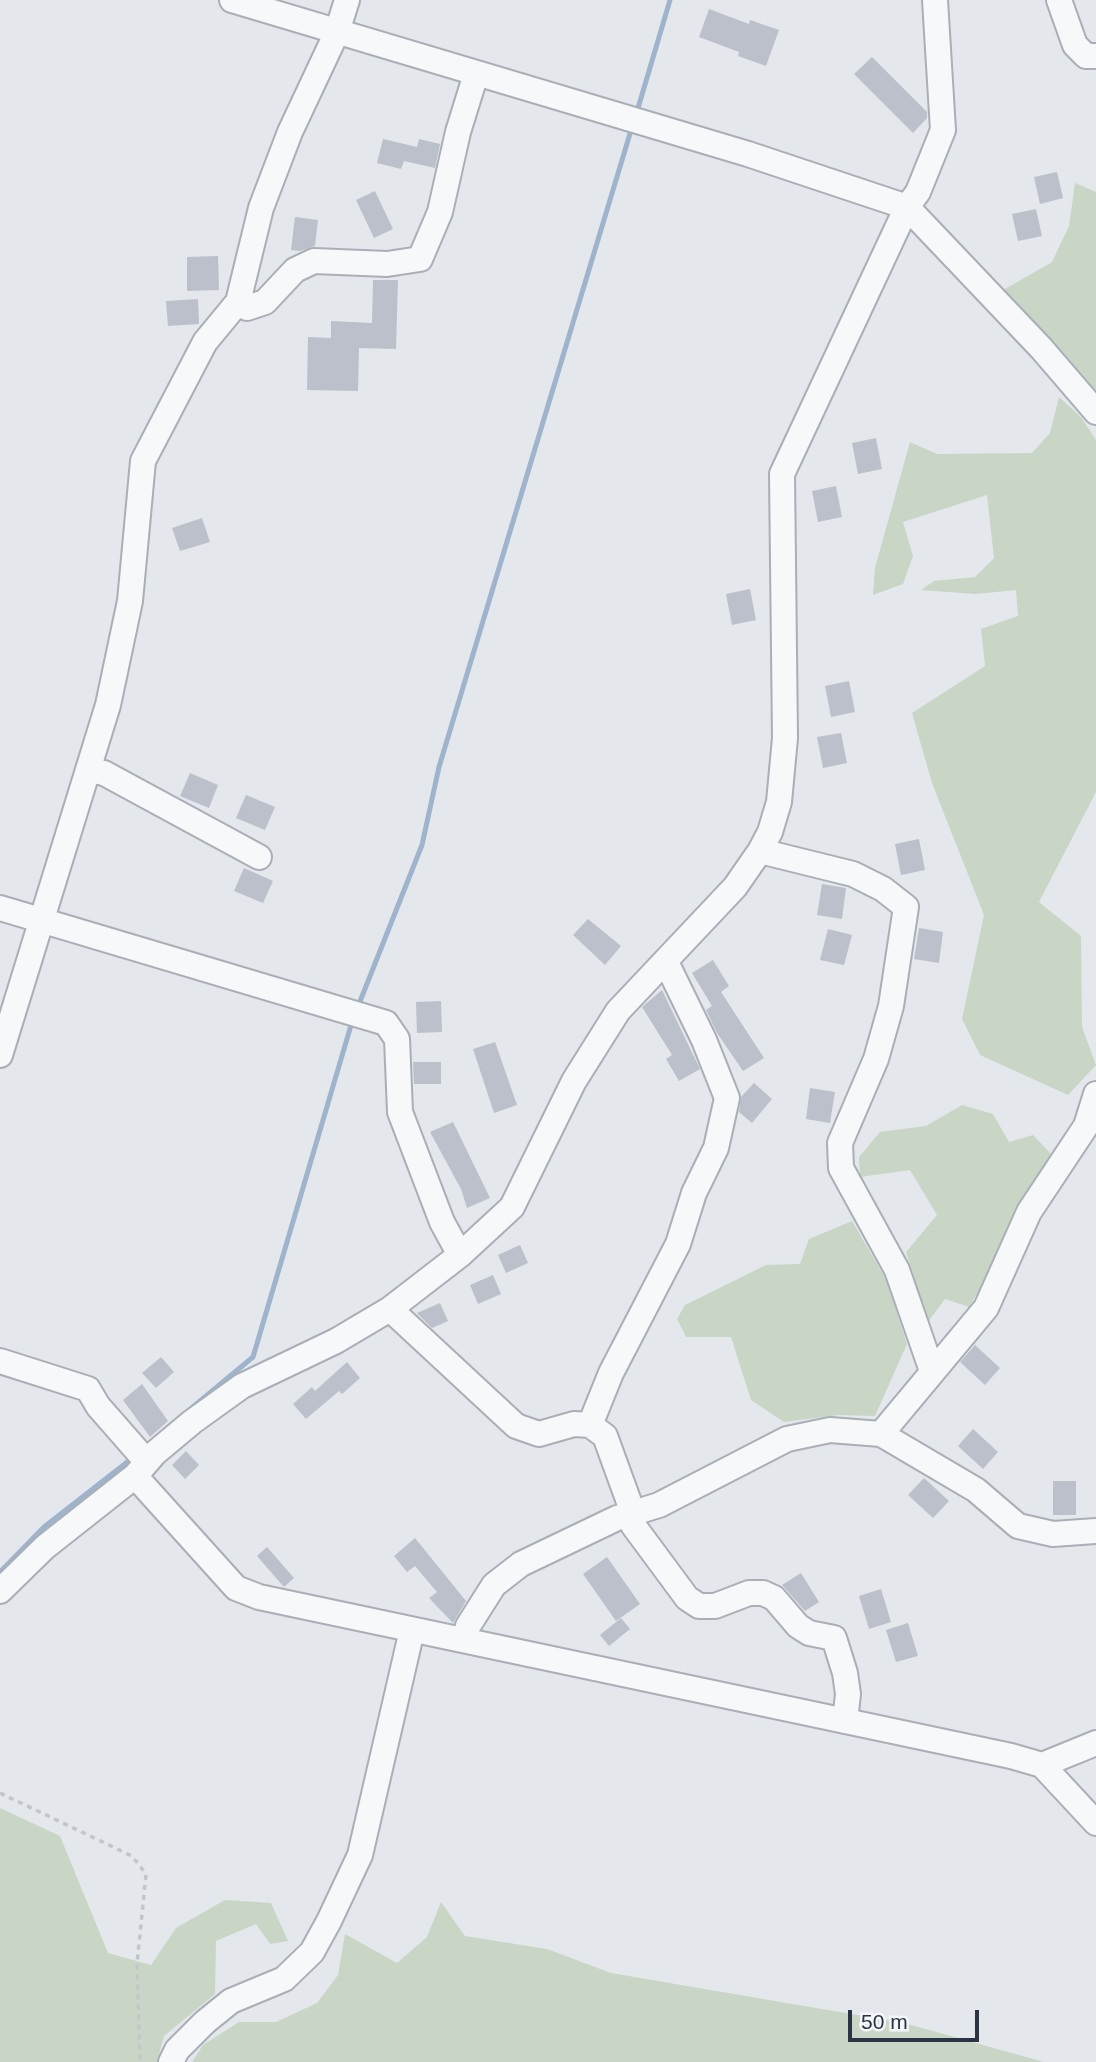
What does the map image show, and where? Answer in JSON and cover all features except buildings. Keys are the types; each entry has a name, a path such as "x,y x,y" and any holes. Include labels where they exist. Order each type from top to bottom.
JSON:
{"street":[{"path":"232,0 761,158 907,207 1041,348 1096,412"},
{"path":"0,1055 108,705 131,601 143,461 205,342 238,302 261,208 290,132 337,32 347,0"},
{"path":"0,1591 46,1547 242,1385 336,1341 390,1309 460,1255 512,1207 574,1081 618,1011 735,887 760,850 770,832 779,802 785,737 782,474 907,207 918,191 943,130 935,0"},
{"path":"1059,0 1075,45 1086,56 1096,56"},
{"path":"238,302 247,308 265,302 295,270 314,261 387,264 420,259 440,212 458,132 476,74"},
{"path":"88,770 104,773 259,857"},
{"path":"760,850 853,874 883,889 906,907 891,1006 876,1059 840,1143 841,1168 897,1270 932,1371"},
{"path":"0,908 386,1023 397,1040 400,1112 442,1222 460,1255"},
{"path":"590,1425 611,1373 678,1244 694,1193 716,1147 727,1098 705,1040 666,962"},
{"path":"881,1434 986,1308 1029,1212 1086,1126 1096,1094"},
{"path":"390,1309 516,1426 540,1434 574,1424 590,1425 605,1436 633,1513 633,1525 687,1598 699,1606 715,1606 750,1593 763,1593 774,1598 798,1626 808,1633 834,1639 845,1673 848,1694 845,1721"},
{"path":"0,1361 88,1389 141,1469 236,1588 259,1597 1042,1765 1096,1823"},
{"path":"464,1640 468,1626 494,1586 521,1563 633,1513 659,1505 787,1439 830,1430 881,1434 976,1490 1017,1526 1053,1534 1096,1531"},
{"path":"171,2062 177,2050 231,2001 284,1979 312,1952 330,1921 360,1855 412,1630"},
{"path":"1042,1765 1096,1743"}],"path":[{"path":"0,1793 132,1856 146,1874 137,1964 140,2062"}],"green space":[{"path":"1075,183 1096,192 1096,400 998,293 1052,262 1069,226"},
{"path":"1059,397 1081,417 1096,440 1096,792 1039,902 1081,936 1082,1027 1096,1065 1068,1095 980,1055 962,1019 984,915 932,783 912,713 985,666 981,629 1018,616 1016,590 976,594 921,590 934,581 975,577 994,558 987,495 903,522 913,556 903,584 873,595 875,568 910,442 937,454 1032,453 1050,433"},
{"path":"962,1105 993,1114 1009,1142 1033,1135 1056,1159 969,1307 945,1299 928,1322 906,1252 937,1215 910,1170 860,1177 859,1157 880,1132 926,1126"},
{"path":"852,1221 887,1281 907,1344 875,1416 838,1415 784,1422 751,1400 731,1337 686,1337 677,1319 685,1305 766,1265 800,1264 809,1239"},
{"path":"0,1808 60,1836 108,1953 151,1965 176,1928 225,1900 271,1903 288,1941 270,1944 256,1924 216,1941 215,1994 164,2036 157,2062 0,2062"},
{"path":"441,1902 465,1936 547,1949 611,1973 904,2023 1044,2062 192,2062 203,2045 239,2022 276,2022 317,2003 338,1975 345,1934 397,1963 427,1937"}],"waterway":[{"path":"636,115 670,0"},
{"path":"357,1009 422,845 439,767 632,127"},
{"path":"188,1411 253,1357 352,1022"},
{"path":"0,1572 44,1527 135,1456"}]}
